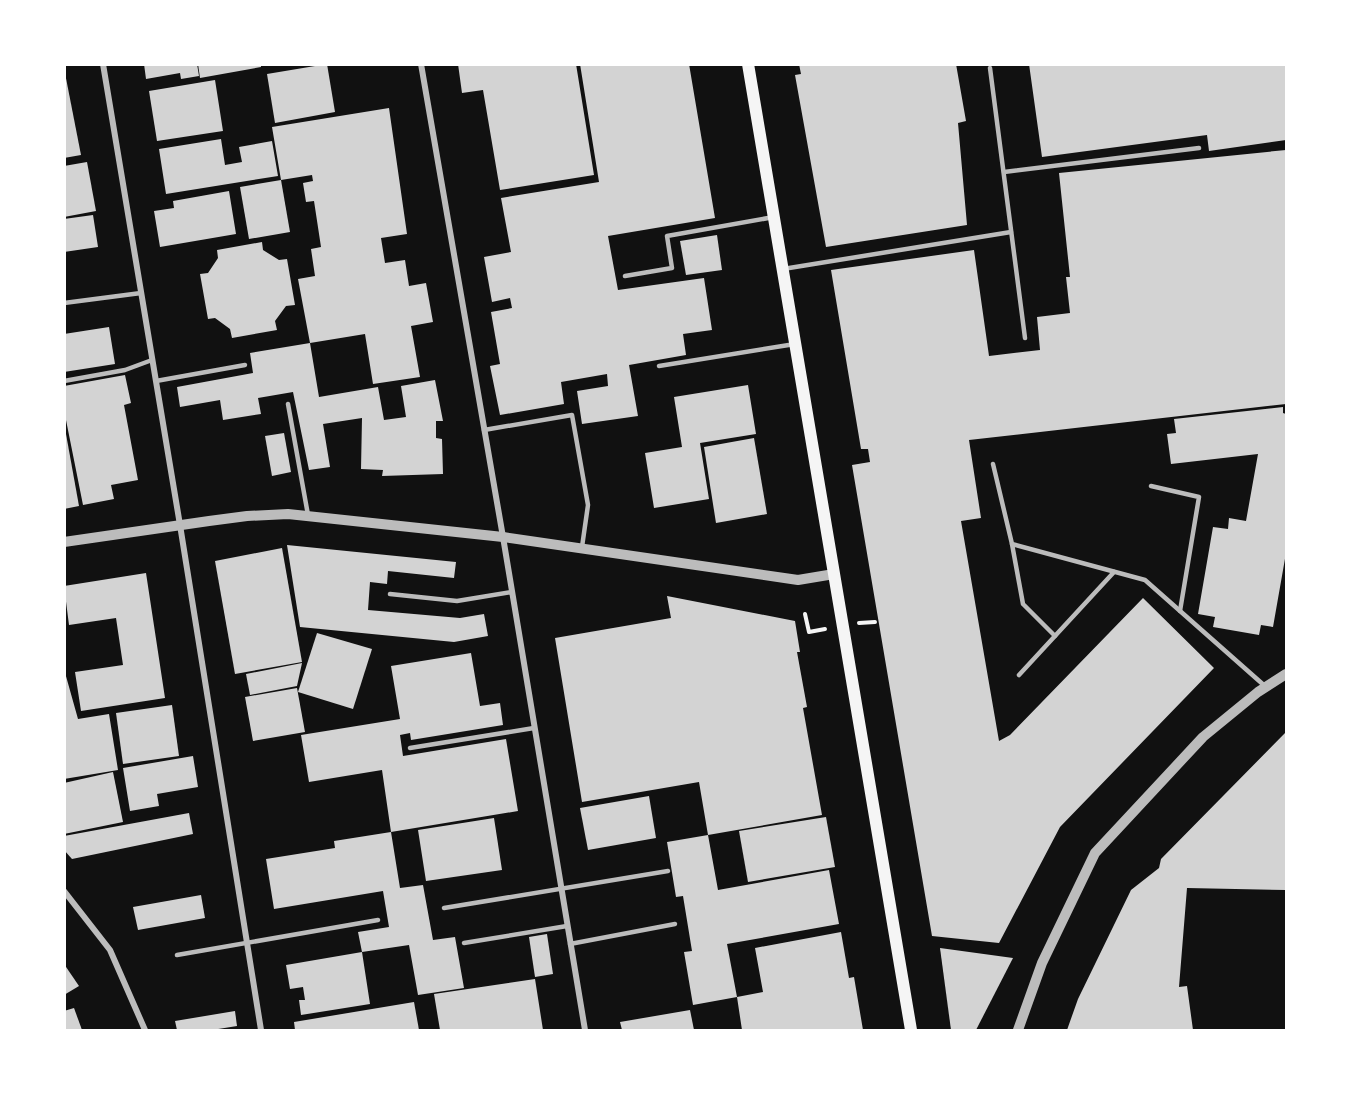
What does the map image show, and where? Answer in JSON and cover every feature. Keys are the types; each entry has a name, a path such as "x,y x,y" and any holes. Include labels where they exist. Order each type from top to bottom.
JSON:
{"main road":[{"path":"748,64 911,1030"}],"street":[{"path":"103,64 261,1030"},
{"path":"421,64 585,1030"},
{"path":"64,542 247,516 308,515 503,537 798,580 834,574"},
{"path":"1018,1030 1042,963 1095,853 1203,737 1266,687 1287,674"},
{"path":"64,891 110,950 145,1030"}],"lane":[{"path":"990,68 1025,338"},
{"path":"1004,171 1198,148"},
{"path":"625,276 672,268 667,236 774,217"},
{"path":"783,269 1011,232"},
{"path":"64,303 141,292"},
{"path":"659,366 795,344"},
{"path":"64,381 125,370 152,360"},
{"path":"156,381 245,365"},
{"path":"288,404 308,515"},
{"path":"484,430 573,415 588,505 582,550"},
{"path":"993,464 1012,544 1023,604 1055,636"},
{"path":"1151,486 1199,497 1180,612"},
{"path":"1012,544 1144,580 1266,687"},
{"path":"1019,675 1114,572"},
{"path":"390,594 457,601 512,592"},
{"path":"410,748 534,728"},
{"path":"444,908 668,871"},
{"path":"177,955 378,920"},
{"path":"570,944 675,924"},
{"path":"464,943 567,926"}],"building":[{"path":"144,64 197,64 199,76 181,79 180,73 146,79"},
{"path":"198,64 261,64 261,67 200,78"},
{"path":"327,64 335,112 275,123 267,74"},
{"path":"458,64 576,64 594,175 500,190 483,90 462,93"},
{"path":"580,64 689,64 715,218 608,236 618,290 704,278 712,330 683,334 686,355 629,365 638,416 582,424 577,391 608,386 607,374 561,382 564,404 500,415 490,366 500,364 491,312 512,308 510,298 492,302 484,257 511,252 501,198 599,182"},
{"path":"799,64 956,64 966,121 958,123 967,225 826,247 795,75 801,74"},
{"path":"1029,64 1286,64 1286,140 1209,151 1207,135 1042,157"},
{"path":"64,68 81,155 64,158"},
{"path":"215,80 223,131 157,141 149,91"},
{"path":"389,108 407,234 381,238 385,263 405,260 409,286 426,283 433,322 411,326 420,377 373,384 365,334 310,343 298,279 315,276 311,249 321,247 314,201 306,202 303,183 313,181 312,175 281,180 272,127"},
{"path":"221,139 225,165 242,162 239,147 272,141 278,176 166,194 159,149"},
{"path":"1286,150 1286,404 969,440 981,518 961,521 999,741 1010,735 1143,598 1214,668 1060,827 999,943 932,936 852,465 870,462 868,449 861,449 831,270 974,250 989,356 1040,350 1037,317 1070,313 1066,277 1070,277 1059,173"},
{"path":"87,162 96,211 64,217 64,166"},
{"path":"281,180 290,232 249,239 240,187"},
{"path":"229,191 236,234 160,247 154,211 174,208 173,201"},
{"path":"93,215 98,247 64,252 64,219"},
{"path":"717,235 722,270 686,275 680,241"},
{"path":"262,242 263,250 279,260 287,259 295,305 286,306 275,321 277,330 232,338 230,329 215,318 208,319 200,274 208,273 218,258 217,250"},
{"path":"109,327 115,364 64,372 64,334"},
{"path":"310,343 319,397 378,387 384,420 406,417 401,386 435,380 443,421 436,421 436,438 442,439 443,474 382,476 383,470 361,469 362,418 323,424 330,467 309,470 293,392 258,398 261,414 223,420 220,400 180,407 177,387 253,373 250,353"},
{"path":"125,375 131,403 124,405 138,480 111,485 114,499 83,505 64,410 64,386"},
{"path":"748,385 756,434 700,443 709,499 654,508 645,453 682,447 674,397"},
{"path":"1283,407 1283,413 1286,414 1286,553 1273,627 1261,625 1259,635 1213,627 1215,617 1198,614 1213,527 1228,529 1229,518 1246,521 1258,454 1171,464 1167,434 1176,433 1174,419"},
{"path":"284,433 291,472 272,476 265,436"},
{"path":"66,434 79,506 64,509 64,435"},
{"path":"754,438 767,514 716,523 704,447"},
{"path":"287,545 456,562 454,578 388,571 387,584 370,582 368,610 460,618 484,614 488,636 454,642 300,627"},
{"path":"282,548 302,662 235,674 215,561"},
{"path":"146,573 165,698 81,711 75,672 123,665 116,618 69,625 64,586"},
{"path":"667,596 795,621 800,652 797,652 807,707 803,708 822,815 708,835 699,782 582,802 555,638 671,618"},
{"path":"317,633 372,649 353,709 298,692"},
{"path":"471,653 480,706 500,703 503,725 411,740 410,733 400,735 403,756 506,739 518,811 391,832 382,770 309,782 301,735 400,719 391,666"},
{"path":"302,663 297,686 250,695 246,674"},
{"path":"64,669 78,719 109,714 118,770 64,779"},
{"path":"297,688 305,732 253,741 245,697"},
{"path":"172,705 179,756 123,764 116,713"},
{"path":"1286,732 1286,890 1187,888 1179,987 1187,986 1193,1030 1067,1030 1078,999 1131,890 1159,868 1161,859"},
{"path":"193,756 198,787 157,794 159,806 130,811 123,768"},
{"path":"113,772 123,822 64,834 64,783"},
{"path":"649,796 656,838 588,850 580,808"},
{"path":"189,813 193,834 72,859 64,850 64,836"},
{"path":"826,817 835,867 748,882 739,831"},
{"path":"494,818 502,870 426,881 418,830"},
{"path":"391,832 400,888 423,885 433,940 455,937 464,988 418,995 409,945 362,952 358,932 389,927 383,891 274,909 266,859 335,848 334,841"},
{"path":"708,835 718,890 829,870 839,924 727,944 737,997 693,1005 684,952 692,951 683,896 676,897 667,842"},
{"path":"201,895 205,918 138,930 133,907"},
{"path":"841,932 849,978 854,977 863,1030 742,1030 737,997 763,992 755,948"},
{"path":"547,934 553,974 535,977 529,937"},
{"path":"940,948 1013,958 976,1030 951,1030"},
{"path":"362,952 370,1004 301,1015 299,1000 305,1000 303,987 290,989 286,965"},
{"path":"64,964 79,986 64,995"},
{"path":"535,979 543,1030 440,1030 434,994"},
{"path":"414,1002 419,1030 295,1030 294,1022"},
{"path":"74,1008 82,1030 64,1030 64,1011"},
{"path":"690,1010 694,1030 622,1030 620,1022"},
{"path":"235,1011 237,1026 212,1030 177,1030 175,1021"}]}
